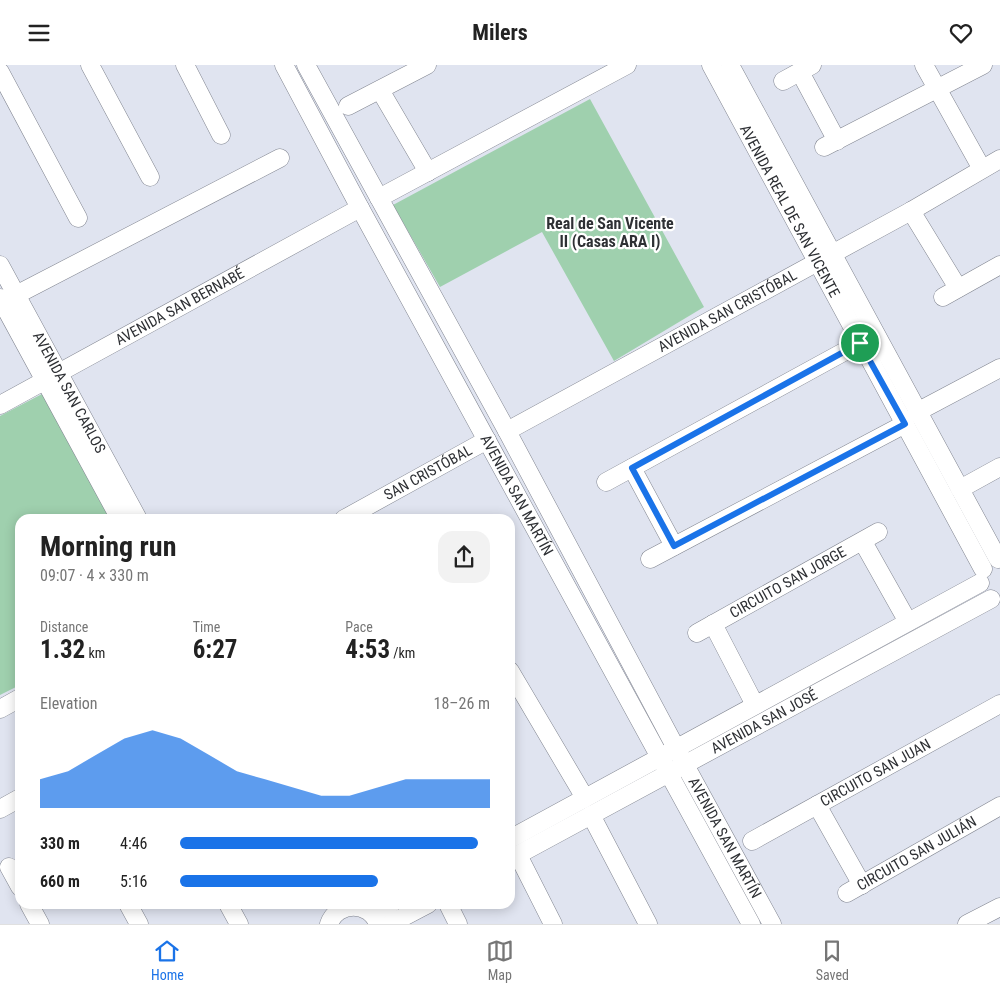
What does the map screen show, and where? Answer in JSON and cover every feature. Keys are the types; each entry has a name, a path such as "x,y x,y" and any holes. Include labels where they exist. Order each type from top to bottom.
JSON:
{"street":[{"path":"90,65 150,177"},
{"path":"184,65 221,135"},
{"name":"AVENIDA SAN MARTÍN","path":"284,65 360,208 752,924"},
{"name":"AVENIDA SAN MARTÍN","path":"306,65 507,431 772,924"},
{"path":"348,106 427,65"},
{"name":"AVENIDA REAL DE SAN VICENTE","path":"711,65 825,257 860,343 960,489 999,559"},
{"name":"AVENIDA REAL DE SAN VICENTE","path":"730,65 825,257 911,418 981,576 982,590 996,600"},
{"path":"924,65 982,169"},
{"path":"783,81 806,68 831,144 984,65"},
{"path":"379,198 615,68"},
{"path":"0,72 78,217"},
{"path":"380,90 428,172"},
{"path":"6,304 280,158"},
{"name":"AVENIDA SAN CRISTÓBAL","path":"507,431 911,211 1000,159"},
{"name":"AVENIDA SAN BERNABÉ","path":"0,405 360,208"},
{"path":"911,211 958,288"},
{"name":"AVENIDA SAN CARLOS","path":"0,265 6,304 135,514"},
{"path":"943,297 1000,265"},
{"path":"606,482 860,343"},
{"path":"650,559 1000,368"},
{"name":"AVENIDA SAN CARLOS","path":"52,377 118,514"},
{"name":"SAN CRISTÓBAL","path":"353,514 487,440"},
{"path":"960,489 1000,467"},
{"path":"632,468 674,546"},
{"path":"863,542 878,533"},
{"name":"CIRCUITO SAN JORGE","path":"755,705 713,624 863,542 908,622"},
{"name":"AVENIDA SAN JOSÉ","path":"515,836 908,622 981,576 988,564 999,559"},
{"name":"AVENIDA SAN JOSÉ","path":"515,856 996,600"},
{"path":"697,633 713,624"},
{"path":"515,679 585,798"},
{"path":"0,709 15,700"},
{"name":"CIRCUITO SAN JUAN","path":"752,841 1000,704"},
{"path":"0,809 15,801"},
{"name":"CIRCUITO SAN JULIÁN","path":"817,805 855,889 1000,806"},
{"path":"591,815 648,924"},
{"path":"515,859 554,924"},
{"path":"9,867 15,878"},
{"path":"967,924 1000,907"},
{"path":"32,909 40,924"},
{"path":"131,909 139,924"},
{"path":"231,909 239,924"},
{"path":"338,910 366,909 375,919 386,909"},
{"path":"390,924 418,909"},
{"path":"450,909 458,924"}],"green space":[{"path":"590,99 704,307 614,361 542,232 440,287 393,205"},
{"path":"42,394 107,514 15,514 15,688 0,695 0,416"}],"district":[{"name":"Real de San Vicente II (Casas ARA I)","path":"610,232"}],"route":[{"path":"860,343 905,424 674,546 632,468 860,343"}]}
